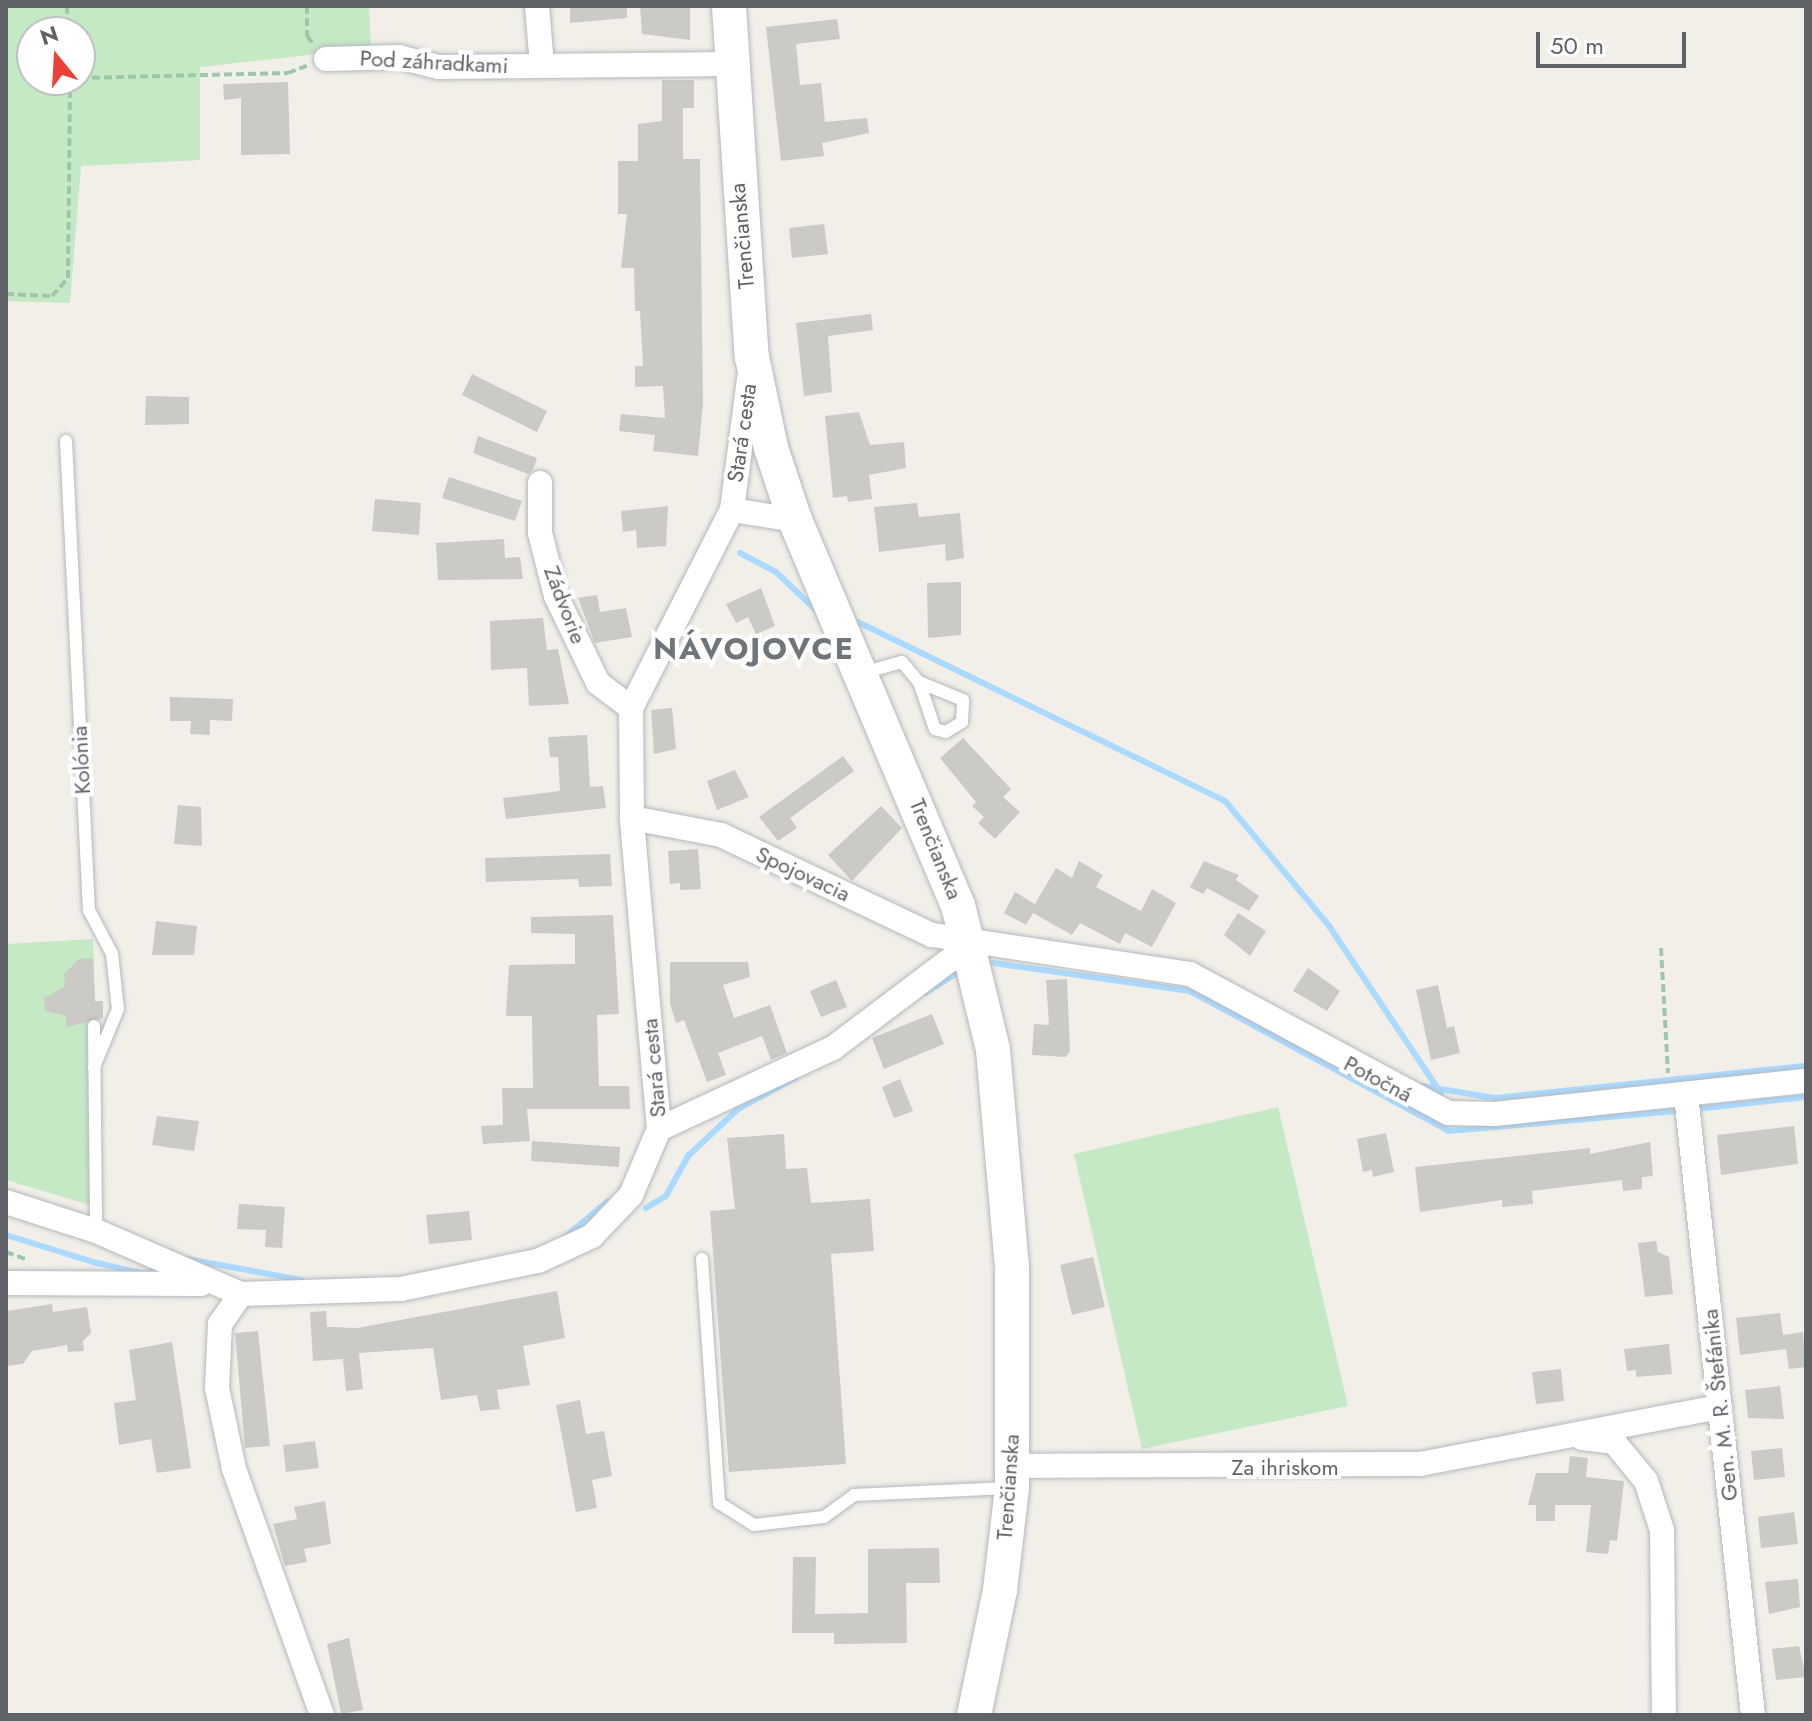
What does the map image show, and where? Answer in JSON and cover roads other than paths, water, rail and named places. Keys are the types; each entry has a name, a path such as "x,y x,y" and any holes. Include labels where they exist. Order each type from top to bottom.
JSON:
{"main road":[{"name":"Trenčianska","path":"729,6 752,357 795,520 932,835 971,944 1006,1152 1012,1477 1000,1590 974,1715"}],"street":[{"name":"Pod záhradkami","path":"537,6 542,66"},
{"name":"Pod záhradkami","path":"326,59 542,66 733,64"},
{"name":"Stará cesta","path":"208,1284 241,1294 401,1289 538,1261 592,1236 631,1195 659,1129 632,818 631,708 732,510 752,357"},
{"name":"Zádvorie","path":"540,483 540,533 556,596 598,683 631,708"},
{"name":"Stará cesta","path":"732,510 795,520"},
{"name":"Spojovacia","path":"632,818 721,835 932,935 971,944"},
{"name":"Potočná","path":"971,944 1190,974 1448,1113 1686,1095 1806,1081"},
{"path":"659,1129 833,1048 971,944"},
{"name":"Gen. M. R. Štefánika","path":"1686,1095 1753,1715"},
{"path":"6,1202 96,1231 208,1284"},
{"path":"6,1283 208,1284"},
{"path":"241,1294 220,1324 217,1388 234,1469 322,1715"},
{"name":"Za ihriskom","path":"1012,1477 1420,1464 1556,1434 1720,1407"},
{"path":"1556,1434 1614,1442 1646,1481 1662,1530 1664,1715"}],"lane":[{"name":"Kolónia","path":"66,441 89,910 112,954 118,1009 94,1067"},
{"path":"862,673 902,662 919,682 935,729 946,732 962,722 963,700 919,682"},
{"name":"Kolónia","path":"94,1026 96,1231"},
{"path":"702,1259 719,1503 754,1525 824,1517 854,1495 1012,1477"}],"waterway":[{"path":"740,553 776,572 817,611"},
{"path":"858,622 1225,801 1329,926 1441,1093"},
{"path":"993,963 1190,991 1449,1131 1679,1111"},
{"path":"925,993 956,974"},
{"path":"1422,1086 1495,1098 1806,1066"},
{"path":"646,1208 666,1196 688,1156 738,1109 795,1078"},
{"path":"1695,1109 1806,1097"},
{"path":"565,1237 608,1201"},
{"path":"6,1235 93,1262 145,1274 154,1270"},
{"path":"187,1259 301,1280"}],"district":[{"name":"NÁVOJOVCE","path":"754,649"}]}
